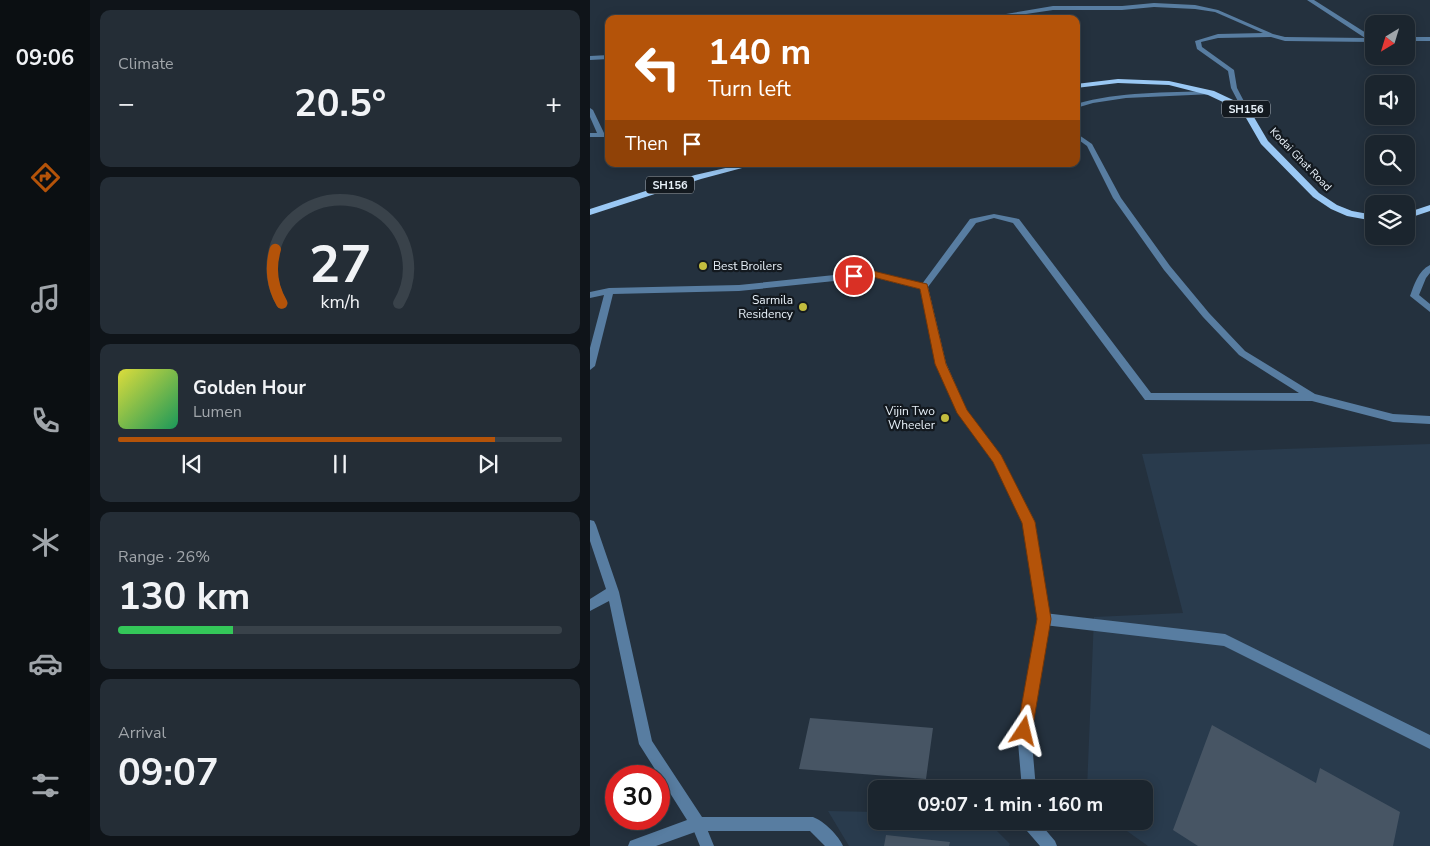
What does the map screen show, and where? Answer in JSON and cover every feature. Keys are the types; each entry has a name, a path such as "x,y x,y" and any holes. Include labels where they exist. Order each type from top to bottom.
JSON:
{"main road":[{"name":"SH156","path":"1080,86 1118,81 1169,83 1211,93 1245,109"},
{"name":"Kodai Ghat Road","path":"1245,109 1264,142 1316,195 1334,207 1350,214 1365,216"},
{"name":"SH156","path":"590,212 698,176 739,167"},
{"path":"1415,213 1430,208"}],"street":[{"path":"1310,0 1365,35"},
{"path":"1006,15 1053,8 1122,8 1154,5 1195,7 1216,11 1271,35 1285,39 1365,40"},
{"path":"1245,109 1234,88 1231,70 1199,48 1198,40 1218,36 1271,35"},
{"path":"1415,40 1430,39"},
{"path":"590,58 605,57"},
{"path":"1080,105 1091,101 1123,97 1211,93"},
{"path":"590,110 605,134"},
{"path":"590,135 605,136"},
{"path":"1080,138 1090,145 1117,198 1167,268 1206,315 1242,354 1312,397"},
{"path":"1028,780 1024,731 1044,619 1029,522 997,459 963,413 944,372 924,287 973,221 994,216 1016,222 1148,398 1312,397 1393,418 1430,420"},
{"path":"1430,268 1422,277 1414,296 1430,309"},
{"path":"590,294 609,291 739,288 873,274 924,287"},
{"path":"590,366 609,291"},
{"path":"590,525 613,592 646,744 698,824 708,846"},
{"path":"590,604 613,592"},
{"path":"1044,619 1225,640 1430,742"},
{"path":"635,846 698,824 813,824 836,846"},
{"path":"1036,830 1050,846"}],"shaded area":[{"path":"1430,444 1430,846 1148,846 1126,830 1153,830 1153,780 1087,780 1094,617 1183,613 1142,454"},
{"path":"828,811 868,812 868,830 996,830 1010,844 1009,846 849,846"}],"building":[{"path":"810,718 933,728 926,779 799,769"},
{"path":"1212,725 1316,783 1320,768 1400,812 1393,846 1198,846 1173,830"},
{"path":"886,835 950,842 949,846 884,846"}],"place":[{"name":"Best Broilers","path":"703,266"},
{"name":"Sarmila Residency","path":"803,307"},
{"name":"Vijin Two Wheeler","path":"945,418"}],"route":[{"path":"854,276 873,274 924,287 941,364 948,380 963,413 997,459 1029,522 1044,619 1024,731"}]}
